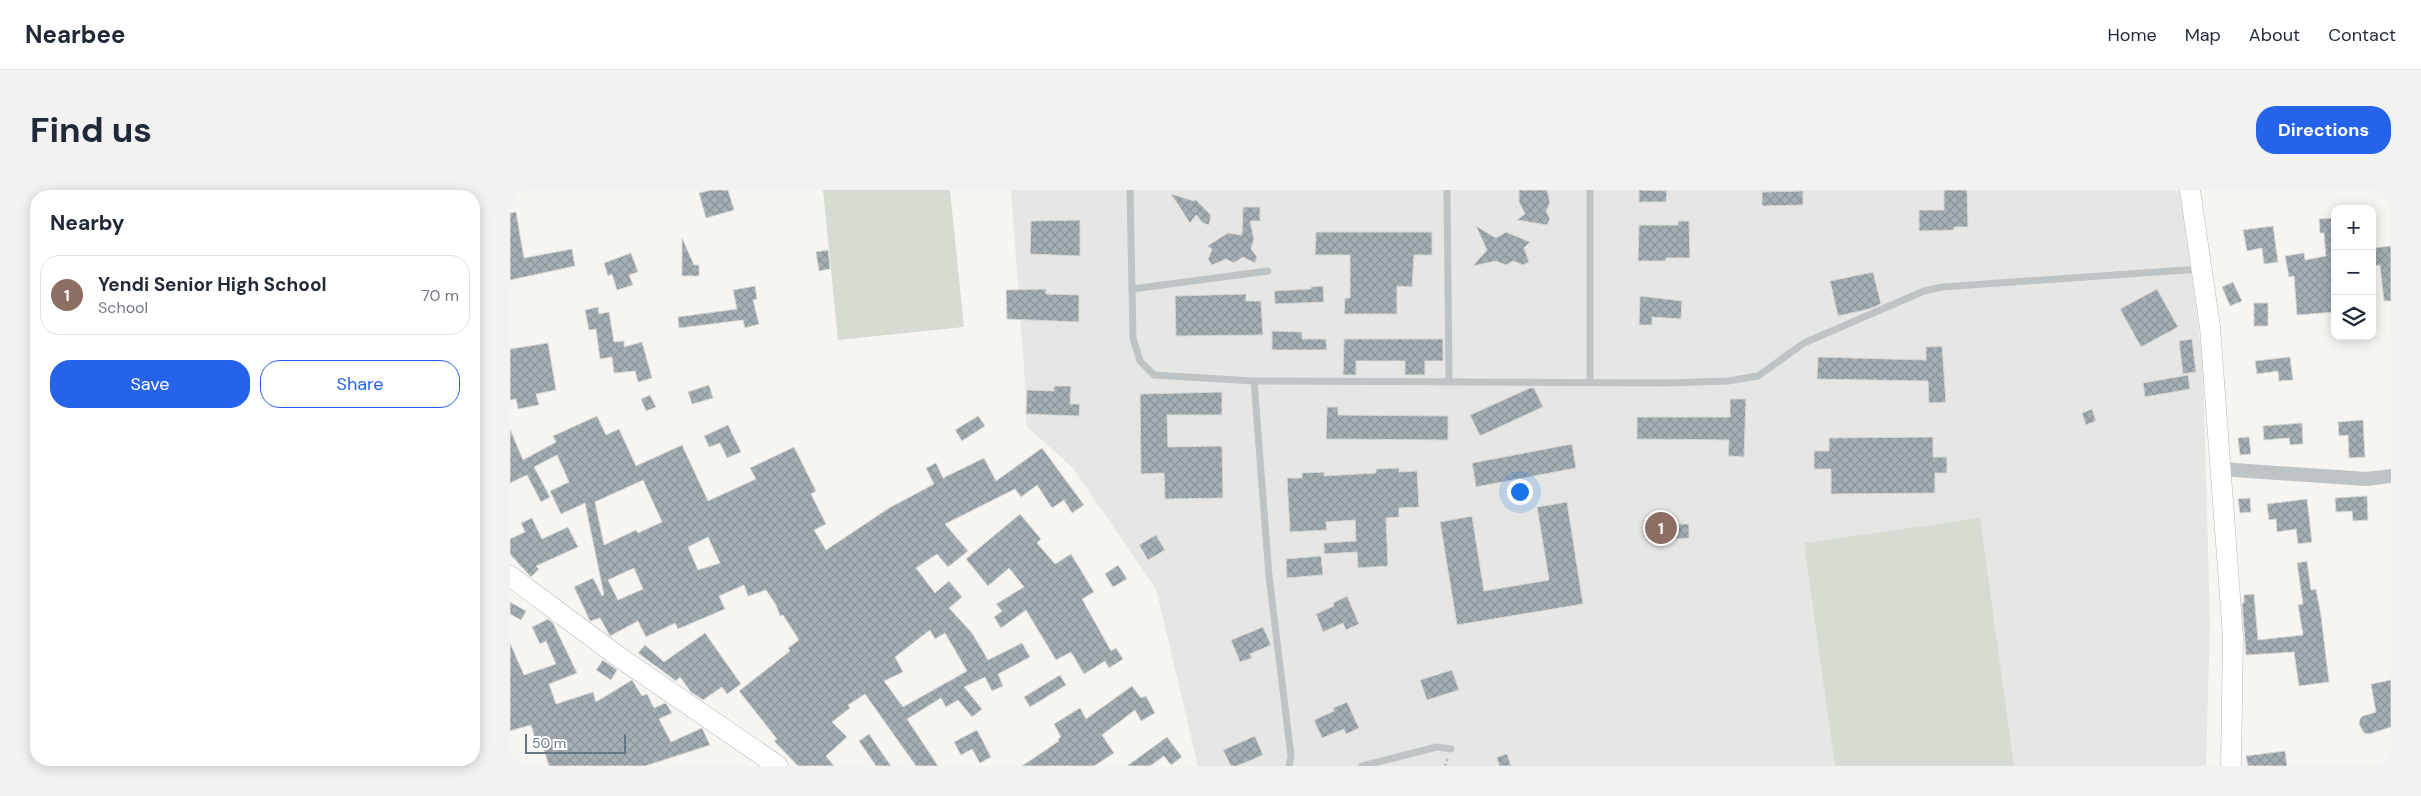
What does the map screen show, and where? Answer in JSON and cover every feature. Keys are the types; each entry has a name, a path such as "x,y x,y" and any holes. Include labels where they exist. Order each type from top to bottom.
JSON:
{"street":[{"path":"2190,190 2200,269 2210,327 2233,637 2231,766"},
{"path":"2220,469 2366,479 2391,476"},
{"path":"510,576 619,657 778,766"}],"lane":[{"path":"1130,190 1133,338 1140,361 1154,375 1254,381 1666,384 1728,380 1758,376 1804,343 1924,291 1942,287 2200,269"},
{"path":"1447,190 1449,382"},
{"path":"1590,190 1590,383"},
{"path":"1132,289 1268,272"},
{"path":"1254,381 1269,576 1291,756 1289,766"},
{"path":"1362,766 1437,748 1451,749"}],"shaded area":[{"path":"823,190 950,190 964,327 838,340"},
{"path":"1011,190 2182,190 2203,366 2210,624 2206,766 1198,766 1156,589 1073,468 1026,426 1025,382"},
{"path":"1980,518 2014,766 1835,766 1804,543"}],"building":[{"path":"711,190 728,190 734,210 706,218 699,193"},
{"path":"1519,190 1547,190 1550,203 1546,211 1550,219 1547,225 1517,220 1525,214 1519,202"},
{"path":"1639,190 1667,191 1666,202 1639,202"},
{"path":"1944,190 1967,190 1968,227 1954,227 1954,230 1919,231 1919,210 1944,210"},
{"path":"1803,191 1803,205 1762,206 1762,192"},
{"path":"1171,194 1194,201 1195,199 1211,215 1209,225 1203,223 1196,215 1190,223"},
{"path":"1243,207 1260,207 1260,221 1250,221 1254,239 1251,249 1257,257 1255,263 1243,257 1234,263 1226,259 1212,265 1208,259 1212,249 1207,246 1228,233 1242,235"},
{"path":"516,212 524,258 572,249 575,266 510,280 510,213"},
{"path":"2331,218 2331,312 2297,315 2294,276 2289,277 2285,256 2304,253 2305,260 2326,256 2324,233 2320,233 2319,219"},
{"path":"1080,220 1080,256 1030,254 1031,221"},
{"path":"1678,221 1689,221 1690,258 1666,258 1666,261 1638,261 1639,225 1678,225"},
{"path":"1476,226 1496,238 1506,232 1530,242 1524,248 1529,262 1523,265 1513,261 1506,265 1496,261 1473,266 1487,250"},
{"path":"2273,226 2278,262 2264,264 2262,248 2247,251 2243,230"},
{"path":"1316,232 1432,232 1432,255 1414,255 1412,287 1397,286 1397,314 1344,314 1345,298 1350,298 1350,255 1315,255"},
{"path":"682,238 694,265 699,265 699,276 682,276"},
{"path":"2391,246 2391,301 2384,301 2380,265 2376,266 2376,248"},
{"path":"828,250 830,269 819,271 816,252"},
{"path":"631,253 638,272 629,275 633,285 617,290 612,274 608,276 604,263"},
{"path":"1873,272 1881,304 1869,309 1838,316 1830,281"},
{"path":"2233,282 2242,301 2230,306 2222,287"},
{"path":"755,286 757,299 753,300 759,324 745,328 743,320 679,328 678,317 737,309 733,290"},
{"path":"1323,286 1324,302 1275,304 1274,291 1311,289 1311,287"},
{"path":"1046,289 1046,294 1079,295 1079,322 1007,319 1006,290"},
{"path":"2157,289 2178,327 2141,347 2120,309"},
{"path":"1246,294 1246,301 1261,301 1263,335 1176,336 1175,296"},
{"path":"1640,296 1682,301 1681,319 1652,317 1652,325 1639,325"},
{"path":"2254,303 2268,303 2268,326 2254,326"},
{"path":"598,307 599,314 609,312 614,342 624,341 624,347 642,342 652,378 638,382 635,371 614,373 612,357 600,359 596,329 589,330 585,310"},
{"path":"1272,331 1302,332 1302,339 1326,339 1327,350 1272,350"},
{"path":"1344,339 1443,339 1443,361 1425,361 1425,375 1405,375 1405,361 1356,361 1356,375 1343,375"},
{"path":"2192,339 2196,372 2183,374 2179,341"},
{"path":"548,343 556,390 536,394 539,405 518,409 516,399 510,400 510,349"},
{"path":"1942,346 1946,402 1929,403 1928,381 1817,379 1818,357 1926,360 1926,347"},
{"path":"2290,357 2293,380 2279,381 2278,371 2257,374 2255,361"},
{"path":"2188,375 2190,389 2145,397 2143,383"},
{"path":"709,385 713,398 692,404 688,392"},
{"path":"1054,386 1071,386 1070,404 1080,404 1079,416 1026,414 1027,390 1054,391"},
{"path":"1530,388 1534,388 1543,407 1480,436 1470,415"},
{"path":"1222,392 1222,415 1167,415 1168,447 1222,446 1223,498 1165,499 1164,473 1141,474 1140,394"},
{"path":"650,395 656,407 646,411 641,399"},
{"path":"1730,399 1746,399 1744,457 1728,456 1729,440 1637,439 1637,417 1730,417"},
{"path":"1327,407 1338,407 1338,415 1448,416 1448,440 1326,439"},
{"path":"2092,409 2096,421 2086,425 2082,413"},
{"path":"597,416 606,435 619,429 636,466 682,445 708,501 756,479 750,468 794,447 816,491 811,494 826,524 814,530 826,550 889,508 934,484 926,468 936,463 943,478 984,458 996,481 1042,448 1084,505 1072,513 1064,500 1052,508 1037,485 1021,497 1015,489 945,524 968,551 948,567 937,554 916,568 935,593 949,581 962,597 949,608 972,633 988,660 1022,643 1030,657 998,674 1003,686 992,691 985,677 964,687 982,709 972,717 958,700 946,707 941,698 907,719 938,766 916,766 865,694 848,705 850,708 832,722 847,737 826,756 834,766 798,766 774,741 777,739 739,691 790,651 788,648 799,640 783,615 780,616 776,605 766,590 748,596 744,585 719,596 725,609 678,629 675,623 646,637 638,621 610,636 600,618 590,621 574,587 593,578 602,596 604,595 585,503 561,514 550,491 569,482 557,455 534,467 550,497 541,502 527,475 510,483 510,429 523,460 556,442 553,436","holes":["643,480 662,522 638,533 636,530 604,545 595,502","708,537 720,563 698,570 688,547","634,568 643,589 618,600 608,580","930,630 935,639 945,633 967,671 903,707 884,681 903,672 895,657"]},
{"path":"978,416 985,426 962,441 955,430"},
{"path":"2363,420 2365,457 2349,458 2348,435 2339,436 2338,422"},
{"path":"2302,423 2303,444 2290,445 2289,438 2264,440 2263,426"},
{"path":"728,425 741,452 727,458 720,443 709,447 704,436"},
{"path":"1933,437 1933,457 1947,457 1947,473 1935,473 1935,493 1831,494 1831,469 1814,469 1814,451 1829,451 1829,438"},
{"path":"2249,437 2251,454 2240,455 2238,438"},
{"path":"1572,444 1576,468 1476,487 1472,463"},
{"path":"1399,468 1399,472 1417,471 1419,507 1399,508 1399,517 1386,518 1388,566 1358,568 1357,552 1324,554 1324,543 1356,541 1355,520 1326,522 1327,530 1290,532 1287,478 1302,478 1302,473 1324,472 1324,476 1376,473 1376,469"},
{"path":"2367,496 2368,520 2353,521 2352,511 2336,512 2335,498"},
{"path":"2250,498 2251,512 2240,513 2238,499"},
{"path":"2307,499 2312,542 2298,544 2296,529 2277,532 2276,519 2269,520 2267,504"},
{"path":"1567,502 1583,604 1457,625 1440,522 1472,516 1484,591 1549,580 1537,507"},
{"path":"1020,514 1041,539 1037,543 1055,564 1071,554 1094,592 1082,599 1111,651 1116,648 1123,659 1109,668 1105,661 1084,674 1071,652 1056,660 1026,610 1001,628 994,617 1002,611 996,604 1024,587 1009,568 988,586 966,559"},
{"path":"532,518 542,539 568,527 578,547 536,566 539,569 531,577 510,554 510,539 525,532 521,523"},
{"path":"1671,524 1689,524 1689,538 1671,539"},
{"path":"1156,535 1165,550 1148,560 1139,545"},
{"path":"1321,556 1323,575 1287,578 1286,559"},
{"path":"2307,561 2311,590 2316,589 2321,616 2329,682 2299,686 2294,652 2246,655 2242,603 2244,603 2244,595 2254,594 2258,640 2303,635 2298,605 2303,604 2297,563"},
{"path":"1118,565 1127,579 1113,587 1105,574"},
{"path":"1347,596 1359,624 1346,630 1343,623 1323,632 1316,614 1334,606 1333,603"},
{"path":"510,602 526,611 521,620 510,614"},
{"path":"548,619 553,623 577,673 549,684 556,704 593,692 596,702 632,680 642,696 647,694 654,708 665,703 667,705 672,713 659,719 671,742 702,728 710,745 645,766 549,766 541,740 536,742 531,725 510,731 510,643 524,675 556,664 546,641 540,644 532,627"},
{"path":"1263,627 1271,645 1250,654 1252,658 1240,662 1231,640"},
{"path":"705,633 741,684 727,694 722,687 703,700 691,692 680,677 676,681 638,653 645,645 664,662"},
{"path":"603,660 617,670 611,680 596,670"},
{"path":"1452,670 1459,690 1427,700 1420,680"},
{"path":"1060,675 1066,685 1030,707 1024,697"},
{"path":"2391,680 2391,727 2369,734 2364,733 2359,724 2360,719 2363,716 2376,712 2371,684"},
{"path":"1132,686 1141,698 1146,696 1155,713 1141,721 1135,710 1102,735 1114,753 1094,766 1022,766 1059,741 1058,739 1061,737 1054,724 1080,708 1086,719"},
{"path":"1347,702 1359,728 1346,734 1344,729 1322,738 1314,720 1334,711 1333,708"},
{"path":"977,730 991,757 980,763 972,749 961,755 954,742"},
{"path":"869,734 891,766 876,766 859,741"},
{"path":"1255,736 1263,755 1237,766 1231,766 1223,750"},
{"path":"1167,737 1182,757 1171,765 1164,756 1150,766 1127,766"},
{"path":"2285,751 2287,766 2248,766 2246,756"},
{"path":"1507,754 1511,766 1499,766 1497,757"}],"place":[{"name":"Yendi Senior High School","path":"1661,528"}]}
